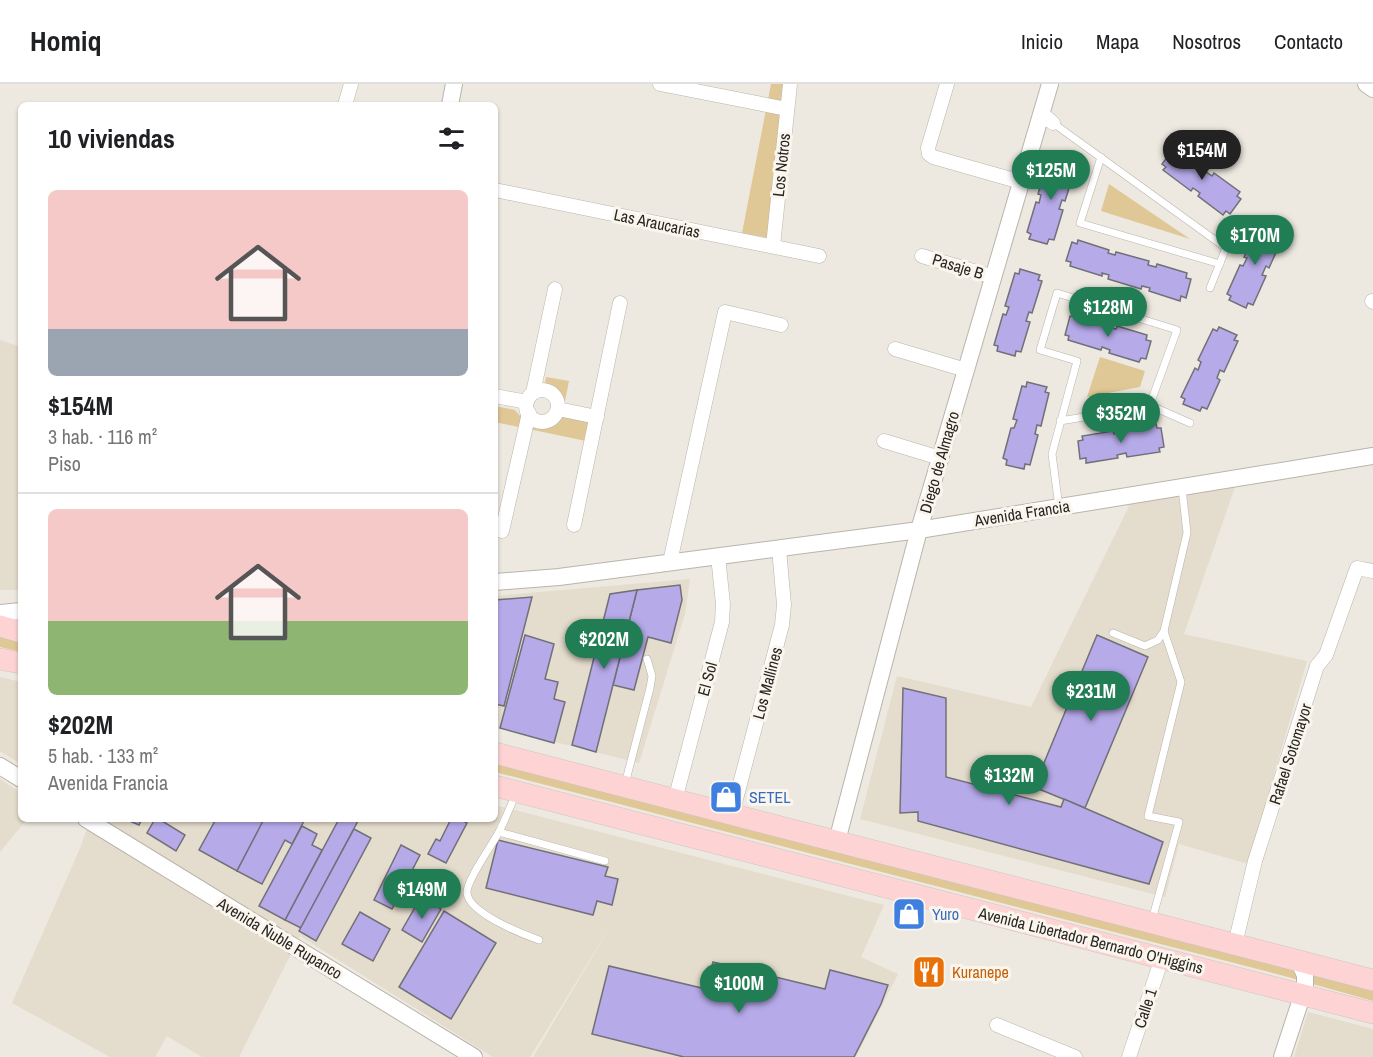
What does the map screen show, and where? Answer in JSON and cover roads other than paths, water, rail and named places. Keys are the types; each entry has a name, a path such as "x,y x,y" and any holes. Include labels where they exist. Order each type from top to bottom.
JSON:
{"main road":[{"path":"0,626 18,631"},
{"path":"0,659 18,662"},
{"name":"Avenida Libertador Bernardo O'Higgins","path":"498,754 1373,980"},
{"name":"Avenida Libertador Bernardo O'Higgins","path":"498,787 1373,1013"},
{"path":"1245,946 1259,959 1257,970 1247,980"}],"street":[{"path":"346,102 351,84"},
{"path":"451,102 454,84"},
{"path":"660,84 787,109"},
{"name":"Los Notros","path":"773,246 790,84"},
{"path":"947,84 928,154 1021,182"},
{"name":"Diego de Almagro","path":"837,842 919,530 1021,182 1047,118 1050,84"},
{"path":"1366,84 1373,89"},
{"name":"Las Araucarias","path":"498,191 819,256"},
{"name":"Pasaje B","path":"922,255 994,277"},
{"path":"502,531 555,289"},
{"path":"574,525 620,303"},
{"path":"670,562 724,312 781,325"},
{"path":"895,349 966,370"},
{"path":"542,390 551,392 557,399 558,409 553,417 544,421 535,420 530,403 542,390"},
{"path":"498,397 530,403"},
{"path":"558,409 597,417"},
{"path":"884,441 940,458"},
{"name":"Avenida Francia","path":"498,582 559,577 919,530 1373,456"},
{"name":"Los Mallines","path":"732,814 782,625 783,604 779,549"},
{"name":"El Sol","path":"675,800 722,622 723,604 718,556"},
{"name":"Rafael Sotomayor","path":"1245,946 1256,861 1317,666 1326,655 1357,568 1373,571"},
{"path":"0,613 18,611"},
{"path":"0,766 18,777"},
{"name":"Avenida Ñuble Rupanco","path":"91,822 474,1057"},
{"name":"Calle 1","path":"1129,1057 1162,958"},
{"path":"1282,1057 1303,994 1305,975 1298,960"},
{"path":"998,1025 1075,1057"}],"lane":[{"path":"1047,118 1226,248 1210,288"},
{"path":"1101,157 1080,223 1220,264"},
{"path":"1059,507 1052,454 1060,421 1077,361 1040,350 1057,293 1177,330 1152,399 1144,407 1060,421"},
{"path":"1147,404 1190,423"},
{"path":"1113,633 1145,646 1158,640 1164,631 1187,533 1182,486"},
{"path":"1151,922 1179,822 1148,816 1181,682 1164,631"},
{"path":"625,787 650,688 652,676 647,659"},
{"path":"517,791 499,832 470,883 467,893 470,901 486,916 511,930 538,940"},
{"path":"499,832 605,861"}],"place":[{"name":"SETEL","path":"726,797"},
{"name":"Yuro","path":"909,914"},
{"name":"Kuranepe","path":"929,972"}]}
